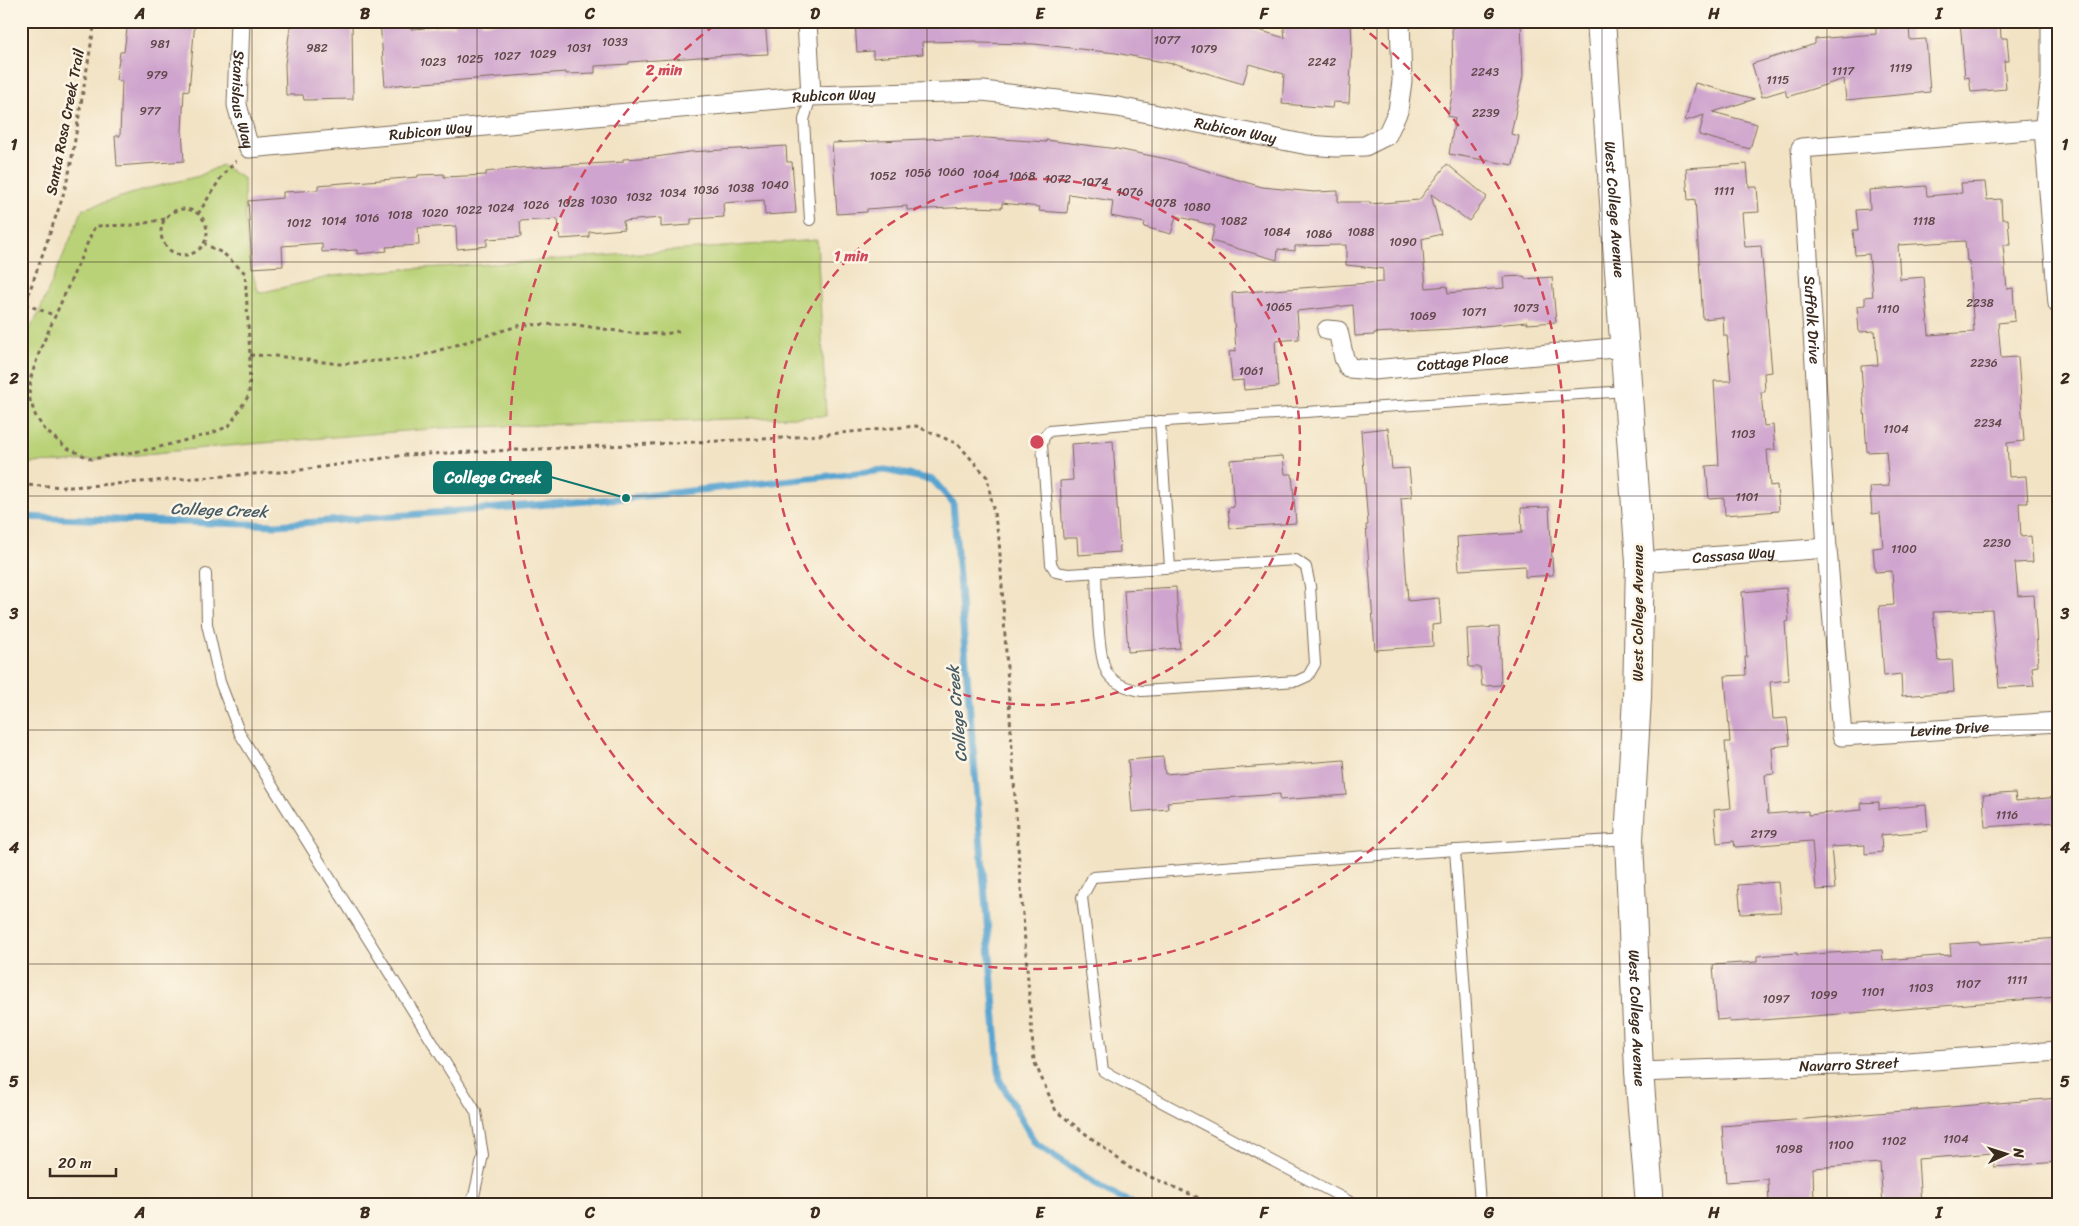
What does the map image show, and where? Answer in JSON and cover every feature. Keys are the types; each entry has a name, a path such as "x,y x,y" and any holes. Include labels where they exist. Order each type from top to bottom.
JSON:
{"main road":[{"name":"West College Avenue","path":"1601,21 1640,562 1637,697 1629,839 1640,1072 1650,1205"}],"street":[{"name":"Stanislaus Way","path":"240,21 237,105 249,148 277,146"},
{"path":"806,21 811,96"},
{"name":"Rubicon Way","path":"277,146 811,96 983,91 1118,107 1308,145 1336,147 1365,146 1387,135 1398,111 1402,81 1400,21"},
{"path":"2051,21 2051,79 2044,129 2058,304"},
{"name":"Suffolk Drive","path":"1842,736 1827,548 1801,148 2044,129"},
{"name":"Cottage Place","path":"1327,330 1338,331 1344,358 1349,368 1373,370 1625,347"},
{"name":"Cassasa Way","path":"1640,562 1827,548"},
{"name":"Levine Drive","path":"1842,736 2058,722"},
{"name":"Navarro Street","path":"1640,1072 1894,1063 2058,1050"}],"lane":[{"path":"810,220 804,120 811,96"},
{"path":"1096,572 1102,659 1107,674 1114,681 1128,688 1142,691 1297,681 1308,676 1315,664 1310,586 1306,567 1296,560 1170,567 1096,572 1068,574 1056,572 1051,564 1042,445 1044,437 1049,431 1160,421 1628,391"},
{"path":"1160,421 1170,567"},
{"path":"206,574 207,624 220,682 240,734 476,1112 483,1156 474,1196 469,1205"},
{"path":"1356,1205 1103,1072 1082,897 1093,877 1629,839"},
{"path":"1455,850 1480,1205"}],"path":[{"name":"Santa Rosa Creek Trail","path":"21,309 25,304 62,199 70,169 95,21"},
{"path":"198,214 222,176 249,148"},
{"path":"179,209 187,209 198,214 205,222 207,229 208,236 205,244 193,254 178,255 171,252 162,239 161,232 165,219 172,212 179,209"},
{"path":"165,219 135,225 95,226 40,350 30,377 29,397 36,417 46,432 67,448 91,459 162,446 209,434 229,426 249,395 250,355 245,273 224,254 205,244"},
{"path":"25,304 56,316"},
{"path":"250,355 340,364 414,358 521,325 571,324 630,333 665,334 678,331"},
{"path":"21,486 71,487 294,471 405,455 784,438 916,426 958,444 987,477 999,539 1019,862 1034,1061 1056,1111 1130,1168 1215,1205"}],"green space":[{"path":"222,165 244,179 248,251 259,293 333,276 405,269 817,240 826,416 441,428 204,448 69,462 21,463 21,342 37,317 83,209 150,188 199,176"}],"building":[{"path":"128,21 195,21 189,91 184,90 182,131 184,161 117,166 115,136 120,136 122,81 116,80 120,52 124,52"},
{"path":"291,21 352,21 353,99 304,100 303,95 286,95 285,64"},
{"path":"380,21 411,21 411,29 454,26 453,21 481,21 482,24 522,21 765,21 768,54 629,62 629,64 595,66 595,73 566,74 566,72 385,86"},
{"path":"855,21 1228,21 1285,38 1283,21 1351,21 1352,46 1349,103 1333,102 1332,108 1282,104 1284,74 1249,64 1243,84 1173,63 1116,53 1034,44 977,43 977,41 922,42 923,54 873,58 873,51 857,52"},
{"path":"1521,21 1523,76 1511,134 1519,136 1513,165 1449,154 1455,118 1448,116 1453,90 1452,23"},
{"path":"1960,21 2000,21 2001,38 2007,38 2009,61 2004,61 2006,89 1971,92 1969,77 1965,78"},
{"path":"1909,25 1910,40 1926,39 1930,92 1846,100 1844,79 1787,97 1785,90 1762,97 1752,64 1815,44 1815,39 1876,34 1876,27"},
{"path":"1695,83 1755,99 1713,112 1757,124 1750,149 1699,135 1704,115 1685,121"},
{"path":"971,137 1046,142 1046,140 1117,149 1167,159 1262,187 1314,192 1338,191 1338,202 1370,202 1370,204 1419,200 1447,164 1487,197 1469,221 1431,194 1441,234 1422,239 1426,288 1447,286 1448,293 1504,288 1503,277 1524,276 1525,279 1552,277 1556,322 1527,324 1527,322 1355,336 1353,305 1297,311 1299,339 1275,341 1278,387 1244,390 1243,380 1232,381 1229,352 1236,351 1232,293 1383,282 1383,269 1346,265 1346,245 1295,246 1295,251 1278,249 1277,260 1211,241 1215,226 1176,216 1171,234 1144,227 1145,223 1111,216 1113,201 1069,194 1067,213 1039,211 1040,207 1002,203 1002,208 971,207 907,210 907,206 867,209 867,212 837,214 832,143"},
{"path":"786,146 787,162 792,162 796,213 765,215 764,200 723,203 724,217 691,219 691,225 661,227 661,218 623,221 624,229 589,232 589,237 560,239 558,219 520,221 521,237 487,239 487,246 457,249 456,226 418,228 419,245 386,247 387,251 357,254 357,250 322,252 322,243 282,246 283,266 252,268 248,201 283,198 283,192 318,190 318,185 418,177 418,175 444,174 444,177 486,175 486,172 519,168 623,162 623,159 689,152"},
{"path":"1747,164 1749,187 1757,187 1759,212 1742,213 1745,247 1761,246 1772,372 1764,373 1765,392 1761,392 1764,426 1773,425 1775,450 1767,450 1770,486 1777,485 1779,511 1725,515 1724,498 1709,499 1706,466 1719,465 1714,381 1731,381 1727,336 1724,336 1723,317 1703,319 1695,199 1688,200 1686,168"},
{"path":"1985,182 1987,200 2001,199 2002,219 2008,219 2010,245 2003,245 2007,289 2013,288 2015,321 1998,323 2001,358 2018,357 2024,441 2007,443 2009,477 2026,476 2028,503 2019,503 2021,537 2031,536 2033,562 2015,563 2018,596 2034,595 2038,666 2032,667 2034,686 1999,688 1992,610 1933,612 1938,661 1952,660 1954,692 1902,696 1901,674 1884,676 1879,606 1894,605 1892,571 1875,572 1873,548 1883,547 1880,513 1872,514 1870,487 1889,486 1886,451 1867,452 1861,366 1878,365 1875,331 1859,332 1857,306 1865,305 1865,297 1873,296 1869,254 1855,255 1853,230 1858,230 1856,210 1870,209 1869,190 1926,186 1927,196 1962,193 1961,183","holes":["1965,241 1967,261 1969,261 1974,332 1929,335 1924,277 1900,279 1898,245"]},
{"path":"1388,428 1392,469 1409,468 1412,497 1401,498 1408,601 1439,598 1441,624 1432,625 1433,646 1375,650 1361,431"},
{"path":"1113,441 1120,552 1078,555 1077,538 1063,538 1060,481 1073,480 1071,444"},
{"path":"1283,456 1285,474 1292,474 1296,523 1230,528 1228,508 1234,507 1230,460"},
{"path":"1549,507 1553,575 1525,577 1525,566 1459,570 1457,537 1522,533 1521,508"},
{"path":"1176,587 1180,648 1128,652 1124,590"},
{"path":"1786,588 1789,621 1785,622 1789,680 1770,682 1773,719 1787,718 1790,745 1772,747 1774,774 1765,775 1768,814 1808,811 1808,815 1862,810 1861,803 1879,802 1879,809 1926,805 1928,831 1881,835 1882,852 1865,854 1865,845 1831,847 1835,889 1816,890 1812,841 1735,847 1734,841 1717,843 1714,810 1731,808 1725,742 1730,742 1725,676 1746,675 1745,657 1747,657 1742,592"},
{"path":"1499,627 1501,685 1482,686 1480,667 1469,667 1467,629"},
{"path":"1163,757 1165,774 1344,760 1347,795 1280,800 1280,794 1167,802 1168,809 1132,812 1128,760"},
{"path":"2015,793 2016,801 2058,797 2058,822 1985,827 1983,795"},
{"path":"1778,882 1781,912 1741,914 1738,885"},
{"path":"2058,938 2058,997 1762,1020 1729,1022 1729,1019 1717,1020 1713,965 1757,962 1757,956 1797,953 1797,955 1882,950 1883,960 1951,955 1950,944 1980,942 1980,944"},
{"path":"2058,1098 2058,1162 1994,1167 1993,1153 1918,1159 1921,1205 1883,1205 1880,1163 1813,1168 1814,1205 1769,1205 1768,1179 1726,1182 1722,1126"}],"waterway":[{"path":"21,42 24,21"},
{"name":"College Creek","path":"21,517 277,525 626,498 885,470 933,480 953,503 1000,1081 1035,1143 1106,1191 1135,1205"}],"place":[{"name":"College Creek","path":"626,498"}]}
